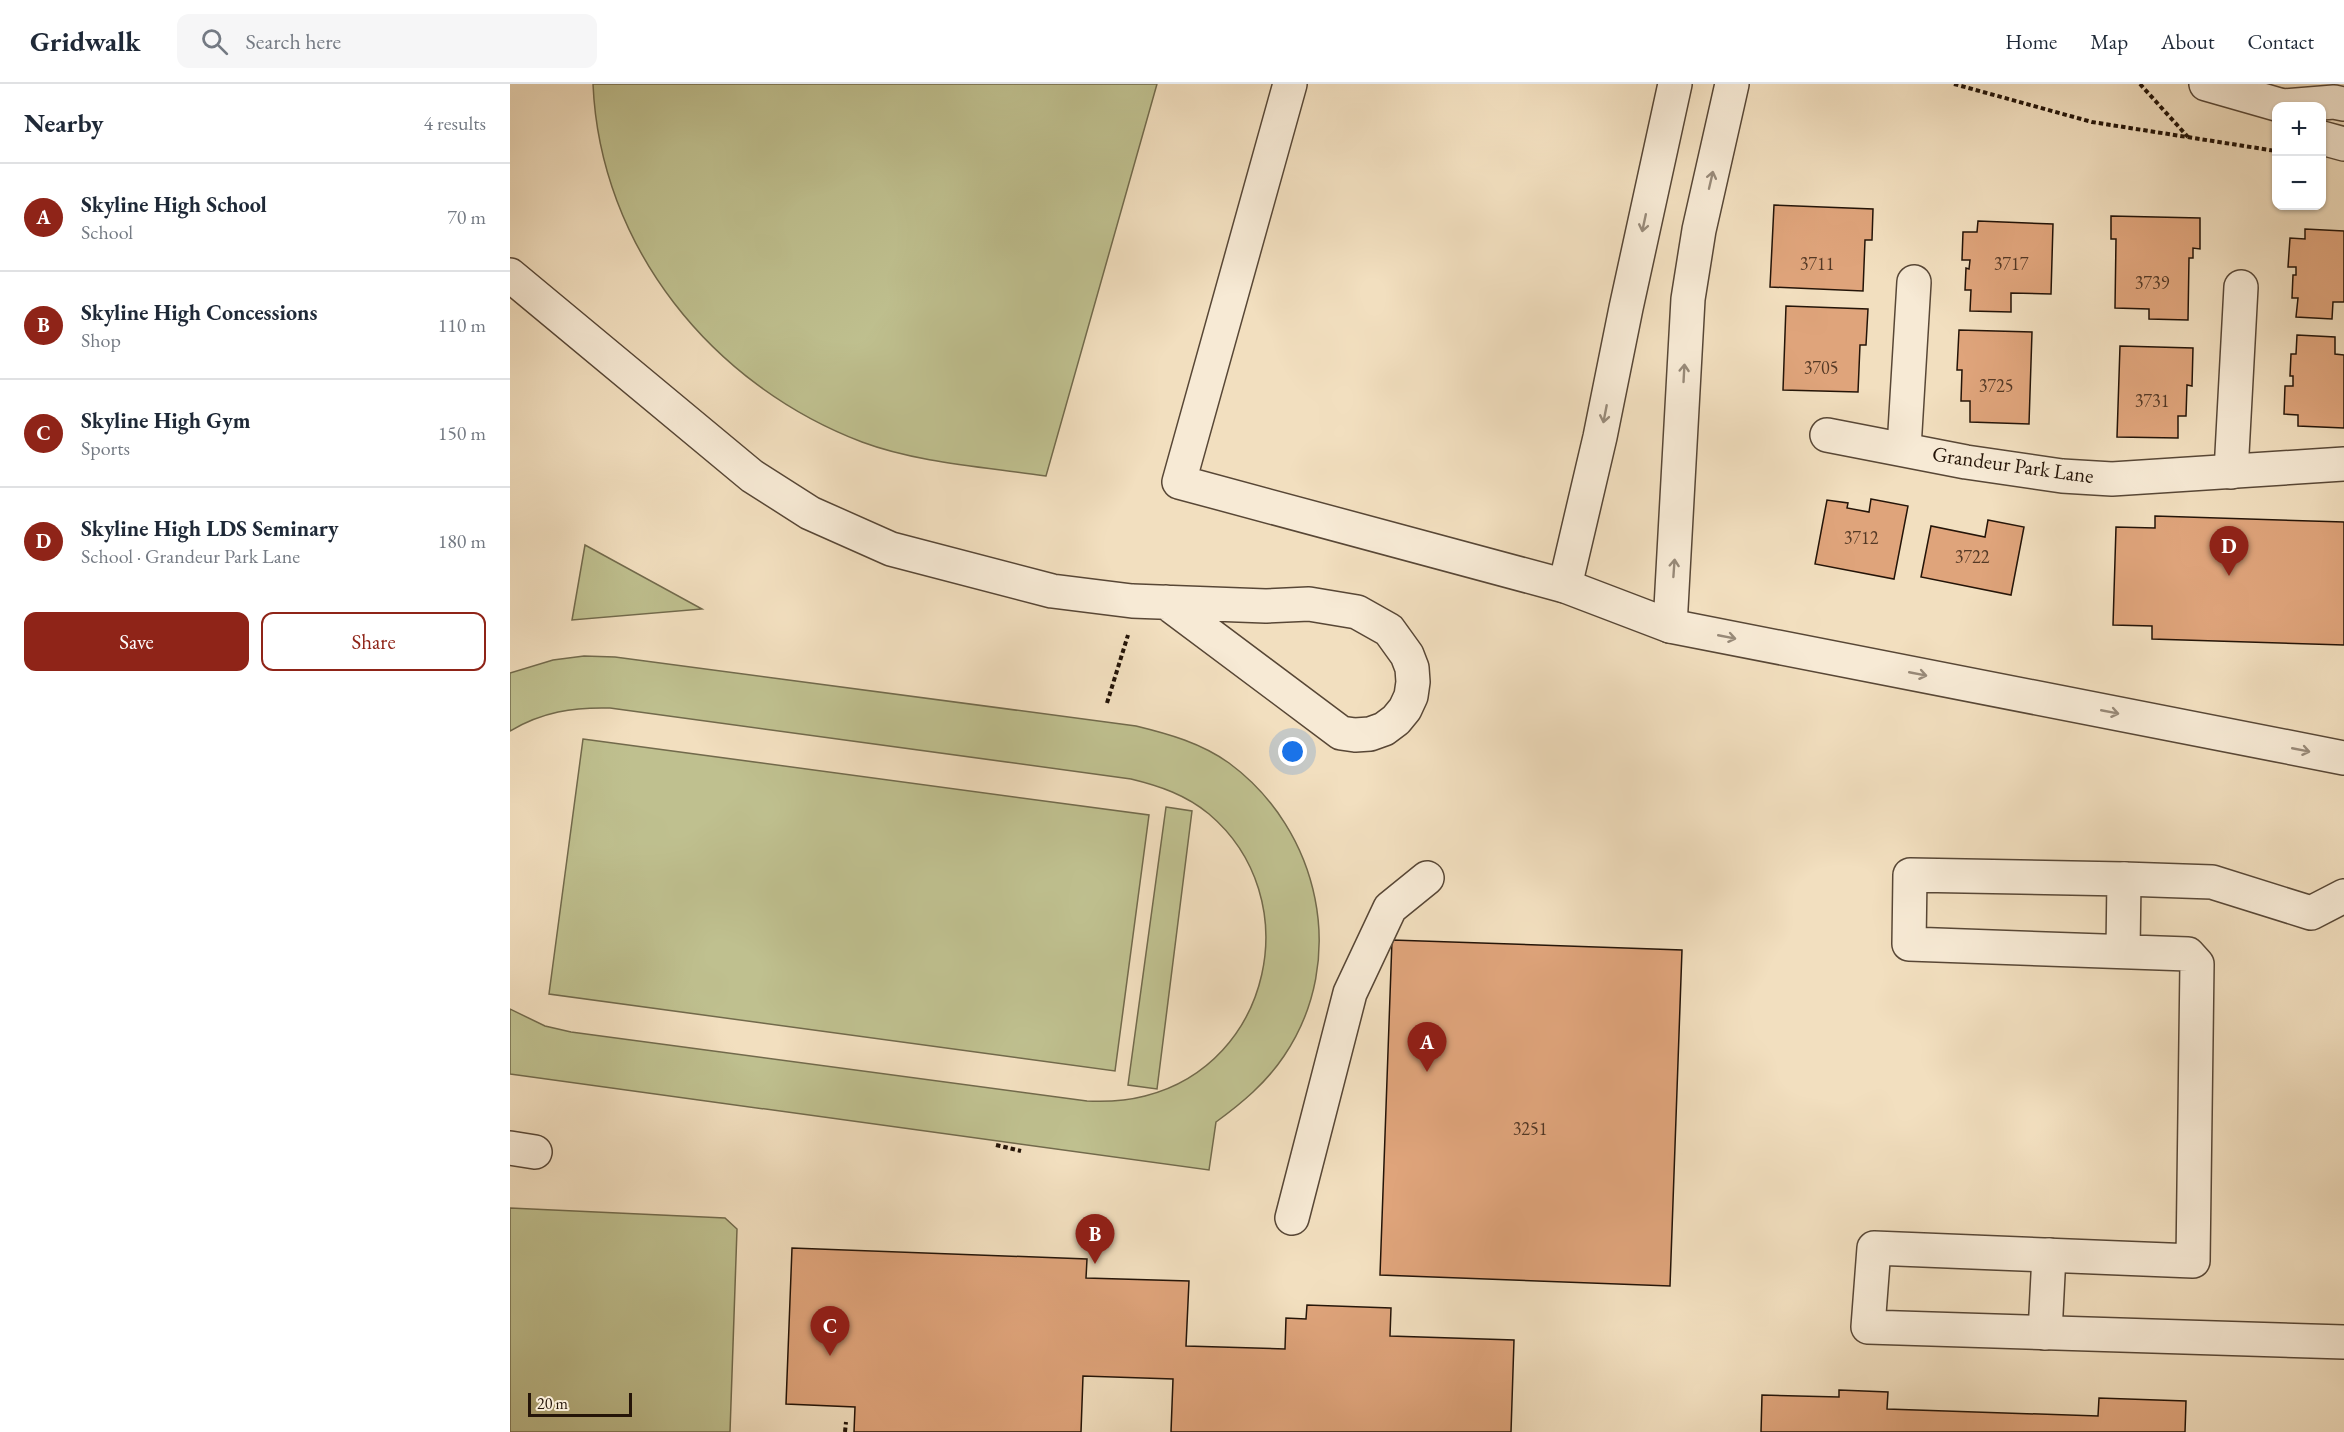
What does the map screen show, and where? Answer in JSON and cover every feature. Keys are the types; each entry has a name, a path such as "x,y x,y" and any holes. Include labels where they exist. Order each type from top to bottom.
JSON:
{"street":[{"path":"1290,84 1179,482 1565,586 1670,626 2344,758"},
{"path":"1565,586 1600,437 1675,84"},
{"path":"1670,626 1688,299 1700,230 1732,84"},
{"path":"2206,84 2272,103"},
{"path":"2326,103 2344,104"},
{"path":"2326,139 2344,144"},
{"path":"510,275 752,476 810,513 891,549 1052,591 1132,601 1166,602 1266,606 1309,604 1357,612 1389,630 1407,655 1413,675 1411,696 1396,720 1384,729 1370,734 1341,733 1166,602"},
{"name":"Grandeur Park Lane","path":"1904,448 1914,282"},
{"path":"2231,472 2241,287"},
{"name":"Grandeur Park Lane","path":"1827,435 1904,448 1966,462 2062,476 2112,479 2344,464"},
{"path":"2344,896 2311,913 2211,882 1910,875 1909,944 2188,954 2197,964 2193,1261 1874,1248 1868,1327 2344,1342"},
{"path":"1292,1218 1350,993 1390,908 1427,878"},
{"path":"2123,951 2124,879"},
{"path":"2045,1333 2049,1255"}],"path":[{"path":"1954,84 2092,122 2272,150"},
{"path":"2140,84 2189,137"},
{"path":"1107,703 1130,629"},
{"path":"996,1145 1022,1151"},
{"path":"845,1432 846,1422"}],"green space":[{"path":"593,84 1157,84 1046,476 929,460 862,442 808,417 758,385 713,347 674,303 642,254 617,201 600,144"},
{"path":"585,545 702,609 572,620"},
{"path":"584,656 615,657 1136,726 1196,745 1229,763 1260,791 1285,824 1304,860 1315,899 1319,939 1316,979 1304,1019 1284,1056 1269,1075 1244,1100 1216,1122 1209,1170 510,1074 510,1009 545,1026 571,1032 1087,1101 1124,1100 1145,1096 1188,1078 1222,1050 1247,1015 1262,974 1266,932 1259,889 1240,849 1209,814 1182,796 1131,779 610,708 583,708 558,712 534,719 510,731 510,673 553,660"},
{"path":"583,739 1149,815 1115,1071 549,994"},
{"path":"1166,807 1192,811 1157,1089 1128,1085"},
{"path":"510,1208 725,1218 737,1229 730,1432 510,1432"}],"building":[{"path":"1774,205 1873,209 1872,240 1865,240 1863,291 1770,287"},
{"path":"2111,216 2200,218 2200,249 2193,248 2193,258 2189,258 2188,320 2149,319 2149,309 2115,308 2116,239 2111,239"},
{"path":"1978,221 2053,224 2051,294 2011,293 2011,312 1970,311 1971,290 1965,290 1966,268 1969,269 1970,260 1962,260 1963,232 1977,232"},
{"path":"2305,229 2344,231 2344,302 2333,302 2332,319 2296,317 2298,298 2292,298 2293,275 2296,275 2296,267 2288,267 2290,238 2305,239"},
{"path":"1786,306 1868,309 1866,345 1860,345 1858,392 1783,390"},
{"path":"1959,330 2032,332 2029,424 1970,422 1970,401 1961,401 1962,370 1957,370"},
{"path":"2297,335 2335,337 2335,354 2344,355 2344,428 2298,426 2298,415 2284,414 2285,386 2293,386 2293,376 2290,376 2291,354 2296,354"},
{"path":"2120,346 2193,348 2192,386 2187,385 2186,416 2178,416 2178,438 2117,437"},
{"path":"1871,499 1908,506 1894,579 1815,564 1827,500 1848,503 1847,508 1869,512"},
{"path":"2155,516 2344,522 2344,645 2152,639 2152,626 2113,625 2116,527 2155,528"},
{"path":"1988,520 2024,527 2011,595 1921,577 1931,526 1985,537"},
{"path":"1392,940 1682,950 1670,1286 1380,1275"},
{"path":"792,1248 1087,1259 1086,1278 1189,1281 1186,1346 1285,1349 1286,1318 1306,1319 1307,1305 1391,1308 1390,1336 1514,1340 1511,1432 1171,1432 1173,1379 1083,1376 1081,1432 854,1432 855,1407 786,1404"},
{"path":"1839,1390 1888,1392 1887,1409 2098,1416 2099,1398 2186,1401 2185,1432 1761,1432 1762,1395 1839,1397"}],"place":[{"name":"Skyline High LDS Seminary","path":"2229,576"},
{"name":"Skyline High School","path":"1427,1072"},
{"name":"Skyline High Concessions","path":"1095,1264"},
{"name":"Skyline High Gym","path":"830,1356"}]}
